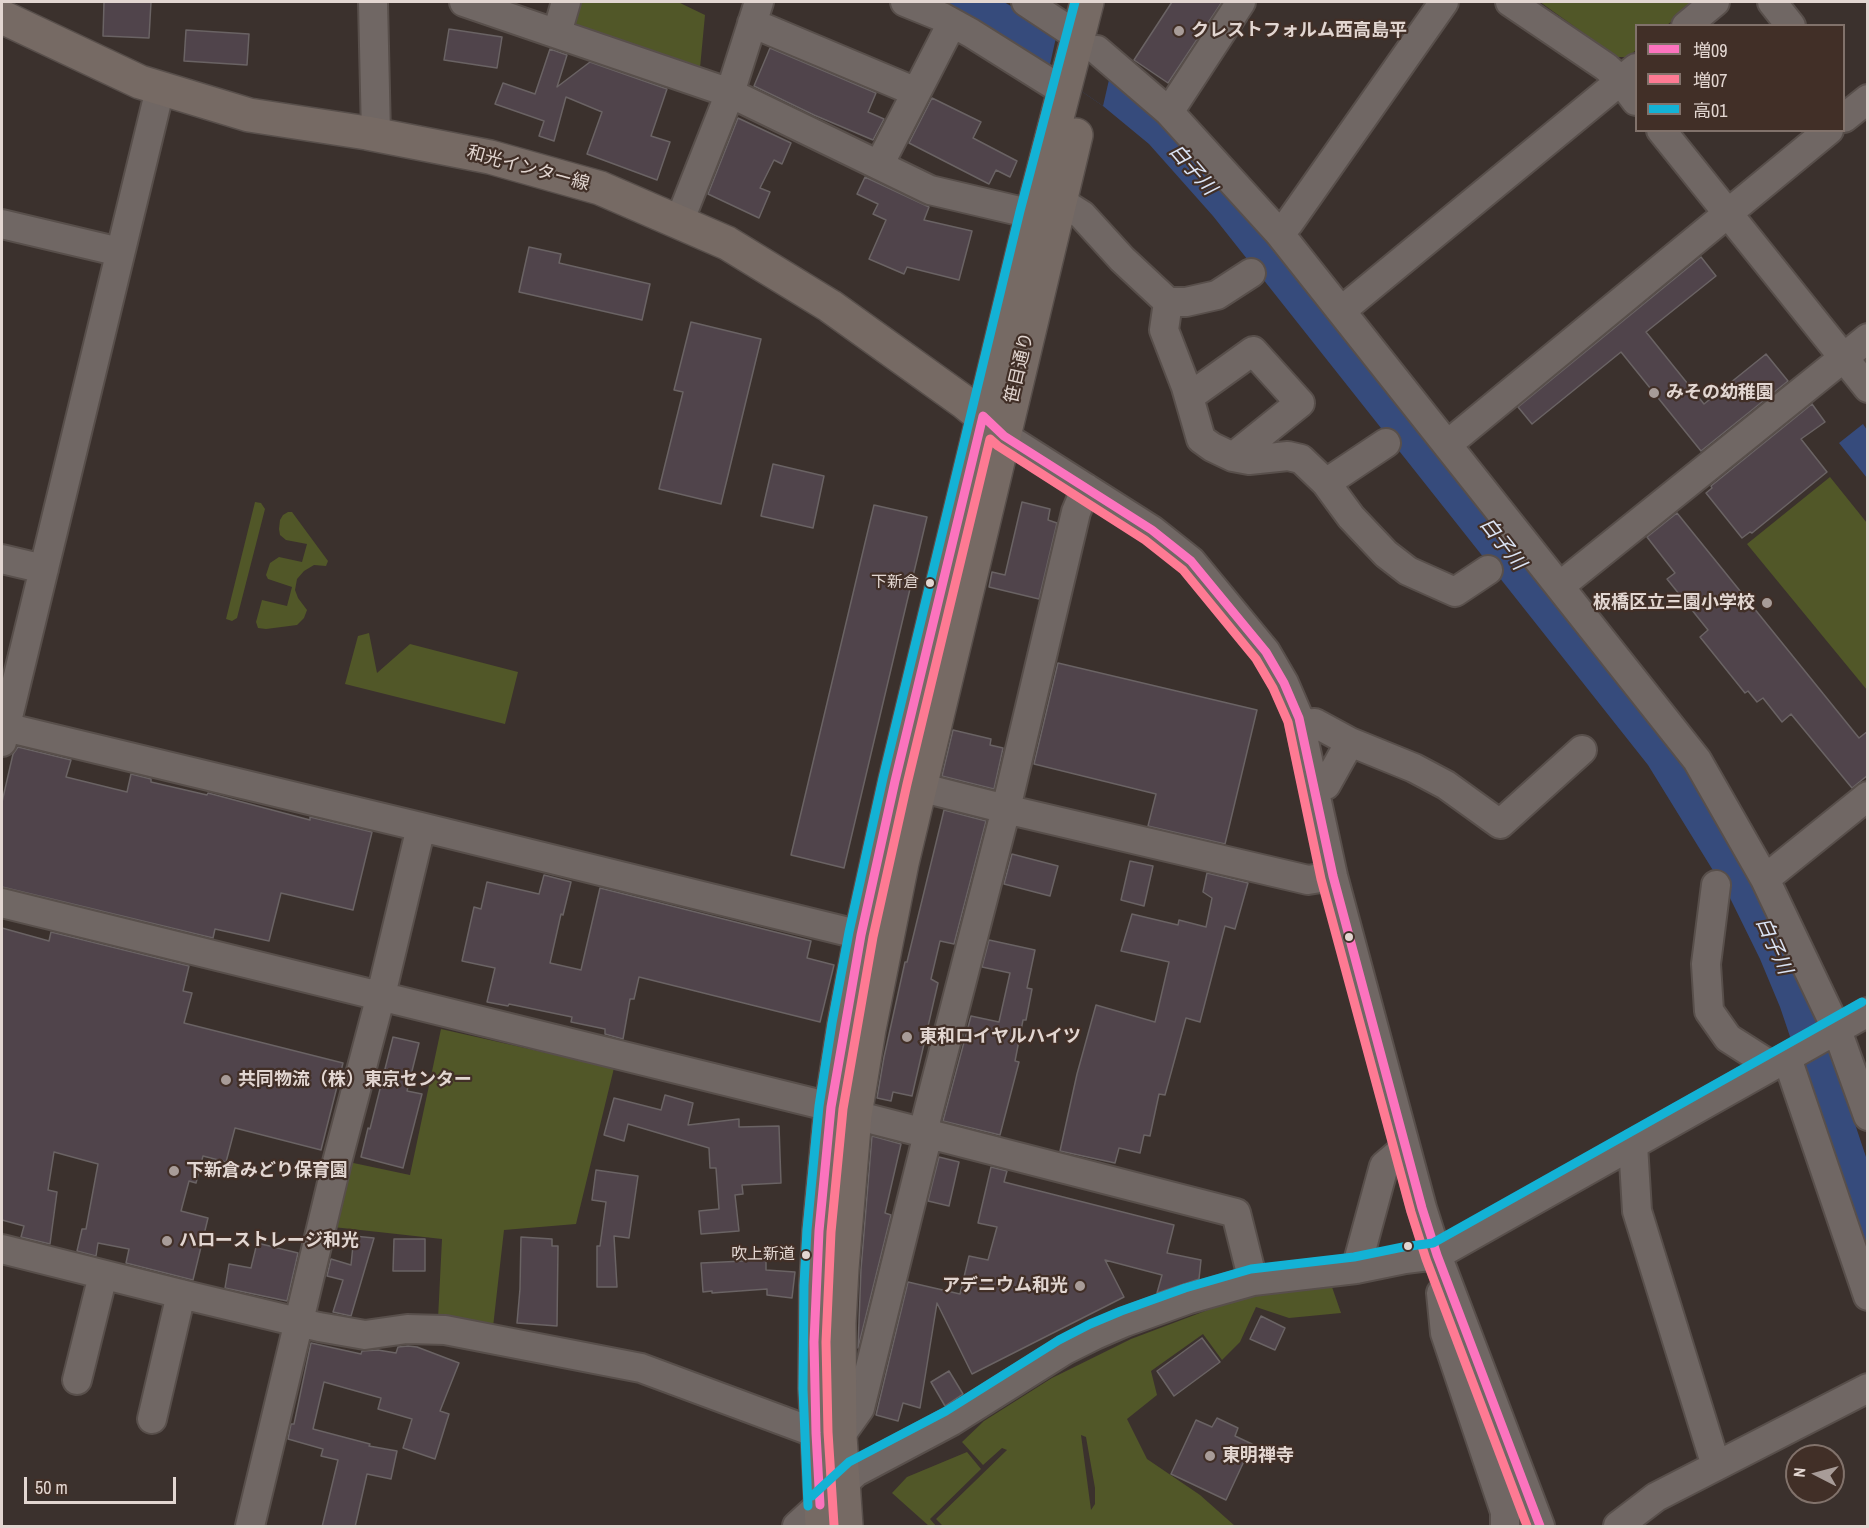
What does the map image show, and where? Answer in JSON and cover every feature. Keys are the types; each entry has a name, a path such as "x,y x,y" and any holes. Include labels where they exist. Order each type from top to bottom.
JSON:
{"main road":[{"path":"1087,47 1088,2"},
{"path":"1087,47 1109,2"},
{"name":"和光インター線","path":"2,16 129,77 160,89 249,115 376,135 490,157 589,185 679,222 727,243 830,306 994,426"},
{"name":"笹目通り","path":"843,1111 869,1029 885,940 994,426 1073,91 1087,47"},
{"name":"笹目通り","path":"846,1527 820,1511 828,1435 814,1342 819,1231 843,1111 861,935 895,781 994,426"}],"street":[{"path":"373,2 376,135"},
{"path":"464,2 730,93 930,190 1046,207 1082,215 1122,259 1168,302 1186,302 1217,295 1251,273"},
{"path":"557,33 566,2"},
{"path":"905,2 952,23 1073,91"},
{"path":"1026,2 1169,112 1279,233 1697,760 1766,879 1868,1116"},
{"path":"1169,112 1241,2"},
{"path":"1279,233 1289,223 1444,2"},
{"path":"1341,310 1631,83 1510,2"},
{"path":"1688,24 1715,2"},
{"path":"1772,2 1789,24"},
{"path":"679,222 730,93 756,12 916,92"},
{"path":"879,165 952,23"},
{"path":"160,89 3,735 421,827 861,935"},
{"path":"1663,132 1868,388"},
{"path":"1448,444 1827,132"},
{"path":"2,224 120,252"},
{"path":"1168,302 1164,330 1189,397 1201,439 1233,457 1249,460 1288,456 1302,459 1326,483 1351,517 1386,554 1408,571 1455,592 1488,570"},
{"path":"1560,586 1868,338"},
{"path":"1189,397 1253,351 1300,403 1233,457"},
{"path":"994,426 1152,530 1191,561 1266,652 1284,683 1301,724 1333,876 1422,1208 1437,1255 1540,1527"},
{"path":"1326,483 1386,443"},
{"path":"2,1249 319,1327 365,1335 407,1329 445,1330 641,1368 828,1435 860,1408 1076,512 1086,488"},
{"path":"2,559 44,569"},
{"path":"1301,724 1315,723 1350,742 1414,768 1446,785 1500,824 1582,750"},
{"path":"1315,788 1326,784 1350,742"},
{"path":"919,787 1308,880 1333,876"},
{"path":"1766,879 1868,796"},
{"path":"250,1527 337,1162 381,995 421,827"},
{"path":"1716,885 1707,964 1709,1011 1728,1038 1784,1059 1868,1296"},
{"path":"2,903 843,1111 1236,1213 1253,1281"},
{"path":"820,1511 856,1472 952,1421 1065,1350 1085,1340 1125,1322 1189,1299 1253,1281 1356,1269 1405,1258 1437,1255 1868,1012"},
{"path":"1632,1144 1637,1211 1716,1466"},
{"path":"1356,1269 1384,1166 1405,1148"},
{"path":"1437,1255 1445,1333 1505,1512 1505,1527"},
{"path":"77,1380 103,1275"},
{"path":"152,1419 181,1294"},
{"path":"1618,1527 1656,1497 1868,1388"}],"green space":[{"path":"576,2 678,2 705,15 700,68 576,28 572,22"},
{"path":"1540,2 1697,2 1668,24 1635,24 1635,51 1628,57 1617,57"},
{"path":"1830,477 1867,523 1867,690 1747,544"},
{"path":"255,502 261,503 265,509 237,618 232,621 226,619"},
{"path":"288,512 292,512 328,561 326,566 314,565 297,579 295,590 307,610 304,618 297,625 258,628 256,622 262,600 287,606 292,587 268,579 266,575 270,563 279,557 302,562 307,544 286,540 280,535 280,520"},
{"path":"369,633 377,673 410,644 518,672 505,724 345,684 358,636"},
{"path":"441,1029 614,1068 576,1224 504,1230 493,1327 438,1319 442,1239 333,1227 344,1161 410,1175"},
{"path":"1332,1287 1341,1313 1289,1318 1256,1307 1240,1342 1222,1360 1203,1334 1151,1371 1157,1395 1127,1419 1147,1459 1200,1495 1235,1526 943,1526 936,1519 1007,1450 1002,1448 983,1465 962,1442 984,1421 1052,1378 1131,1339 1256,1293","holes":["1081,1435 1086,1437 1095,1488 1095,1504 1091,1510"]},
{"path":"967,1452 981,1469 930,1519 936,1526 929,1526 892,1493 907,1477"}],"water":[{"name":"白子川","path":"934,2 1004,2 1057,33 1201,153 1625,679 1718,812 1820,1019 1867,1160 1867,1264 1780,1007 1760,959 1730,898 1648,765 1213,216 1149,144 1103,106 1049,69"},
{"path":"1863,424 1867,430 1867,478 1839,443"}],"pier":[{"path":"1057,33 1111,71 1103,106 1049,69"}],"building":[{"path":"104,2 151,2 149,38 103,36"},
{"name":"クレストフォルム西高島平","path":"1172,2 1222,2 1168,83 1134,60"},
{"path":"449,29 502,37 497,68 444,60"},
{"path":"186,30 249,34 247,65 184,61"},
{"path":"770,48 876,93 868,112 884,119 873,140 754,86"},
{"path":"550,49 567,55 557,87 590,62 667,89 651,136 670,142 657,180 587,154 602,112 566,97 554,141 539,136 544,121 495,104 503,83 535,94"},
{"path":"932,98 981,122 973,138 1017,161 1010,177 996,170 989,184 909,143"},
{"path":"738,118 791,143 782,164 774,160 760,188 770,192 759,218 708,194"},
{"path":"865,177 929,207 924,220 972,231 959,280 907,267 904,274 869,259 886,220 873,214 878,204 857,194"},
{"path":"529,247 561,254 559,263 650,284 642,320 519,292"},
{"path":"1701,257 1716,276 1646,332 1704,404 1766,354 1788,381 1701,451 1621,352 1532,424 1518,407"},
{"path":"691,322 761,339 721,504 659,489 683,392 674,390"},
{"path":"1812,404 1825,422 1801,439 1827,472 1752,533 1742,538 1706,493 1712,488 1711,486"},
{"path":"773,464 824,476 813,528 761,516"},
{"path":"1022,502 1050,509 1048,520 1057,523 1039,599 989,587 992,572 1005,575"},
{"path":"874,505 927,517 844,868 791,855"},
{"path":"1677,513 1859,738 1868,731 1868,775 1852,788 1791,714 1782,722 1763,698 1757,702 1748,691 1745,693 1700,637 1708,630 1667,579 1675,573 1647,537"},
{"path":"1058,663 1257,710 1225,844 1148,826 1156,794 1034,764"},
{"path":"953,730 991,739 990,745 1003,748 994,789 942,776"},
{"path":"18,747 71,760 66,777 127,792 131,774 151,779 151,782 207,795 208,793 310,820 310,817 372,832 353,910 281,893 269,941 215,929 213,938 2,887 2,802 13,754"},
{"path":"944,810 986,821 954,944 940,941 931,979 938,983 912,1096 893,1092 891,1101 877,1098 884,1057 905,962 907,962"},
{"path":"1012,854 1058,866 1050,896 1004,884"},
{"path":"1130,861 1153,866 1144,906 1121,900"},
{"path":"1207,873 1248,883 1235,929 1225,926 1200,1022 1186,1018 1165,1095 1159,1094 1150,1136 1144,1135 1140,1153 1119,1148 1115,1163 1060,1151 1077,1074 1096,1005 1155,1022 1169,962 1121,951 1132,914 1178,925 1179,920 1206,927 1212,898 1203,892"},
{"path":"544,875 571,882 550,963 581,970 600,888 811,941 807,958 834,965 820,1022 639,977 634,999 630,999 623,1039 605,1034 605,1029 571,1022 572,1017 509,1004 508,1006 487,1002 495,968 462,961 474,907 481,909 487,882 539,894"},
{"path":"2,928 49,941 51,932 189,966 183,991 192,993 184,1023 343,1063 321,1150 235,1128 226,1162 203,1156 196,1183 189,1181 181,1211 208,1218 193,1280 126,1263 129,1249 98,1243 96,1256 77,1251 82,1229 86,1229 98,1164 54,1152 48,1190 57,1192 50,1244 21,1237 24,1226 2,1220"},
{"path":"989,940 1035,950 1027,988 1032,989 1015,1061 1019,1062 1000,1135 943,1121 971,1016 999,1022 1010,973 982,967"},
{"path":"393,1037 419,1043 407,1091 422,1094 403,1168 361,1157"},
{"path":"665,1095 693,1103 688,1125 739,1119 739,1127 779,1126 781,1183 742,1185 743,1194 735,1195 739,1231 701,1234 699,1211 719,1209 716,1168 710,1168 709,1148 628,1124 624,1141 604,1135 614,1098 661,1110"},
{"path":"872,1136 901,1144 885,1213 891,1215 858,1348 861,1269"},
{"path":"939,1157 959,1162 949,1206 928,1201"},
{"path":"991,1167 1007,1171 1004,1182 1174,1225 1167,1253 1201,1260 1199,1279 1157,1293 1162,1275 1105,1260 1124,1297 972,1374 937,1303 920,1408 903,1403 898,1421 876,1415 908,1282 960,1294 969,1256 988,1260 997,1227 978,1223"},
{"path":"596,1170 638,1176 629,1238 614,1236 617,1287 597,1287 597,1246 600,1246 606,1202 592,1200"},
{"path":"354,1236 374,1238 351,1316 333,1312 343,1280 327,1276 331,1259 351,1265"},
{"path":"521,1237 552,1239 552,1246 558,1246 557,1326 517,1323"},
{"path":"394,1239 425,1239 425,1271 393,1271"},
{"path":"257,1243 298,1253 287,1301 225,1288 229,1264 251,1268"},
{"path":"766,1260 766,1270 795,1272 792,1298 767,1295 767,1289 703,1292 701,1263"},
{"path":"1261,1316 1285,1328 1275,1350 1250,1339"},
{"path":"1202,1338 1220,1362 1174,1396 1157,1371"},
{"path":"311,1343 361,1354 362,1351 378,1350 396,1353 398,1347 417,1347 459,1363 440,1411 449,1414 435,1459 403,1448 412,1419 378,1409 381,1398 324,1382 313,1429 370,1444 369,1446 397,1451 391,1479 367,1474 355,1527 322,1527 338,1460 321,1456 323,1449 288,1439 291,1424 294,1424"},
{"path":"949,1371 963,1394 945,1406 931,1382"},
{"path":"1217,1418 1238,1428 1235,1436 1252,1444 1226,1500 1171,1474 1196,1420 1212,1427"}],"transit line":[{"name":"高01","path":"808,1506 803,1389 804,1285 819,1106 832,1023 849,932 883,778 1020,211 1075,2"},
{"name":"増09","path":"820,1505 814,1342 819,1231 831,1107 861,935 895,781 983,416 1004,436 1152,530 1191,561 1266,652 1284,683 1299,718 1333,876 1422,1208 1437,1255 1540,1526"},
{"name":"増07","path":"834,1525 828,1432 826,1342 831,1232 843,1109 873,937 907,784 990,439 1145,540 1183,570 1256,659 1273,688 1288,722 1321,879 1411,1212 1426,1259 1527,1526"},
{"name":"高01","path":"812,1496 849,1462 946,1411 1059,1340 1090,1324 1185,1288 1251,1269 1354,1257 1433,1243 1862,1002"}],"place":[{"name":"クレストフォルム西高島平","path":"1179,31"},
{"name":"みその幼稚園","path":"1654,393"},
{"name":"下新倉","path":"930,583"},
{"name":"板橋区立三園小学校","path":"1767,603"},
{"name":"東和ロイヤルハイツ","path":"907,1037"},
{"name":"共同物流（株）東京センター","path":"226,1080"},
{"name":"下新倉みどり保育園","path":"174,1171"},
{"name":"ハローストレージ和光","path":"167,1241"},
{"name":"吹上新道","path":"806,1255"},
{"name":"アデニウム和光","path":"1080,1286"},
{"name":"東明禅寺","path":"1210,1456"}]}
